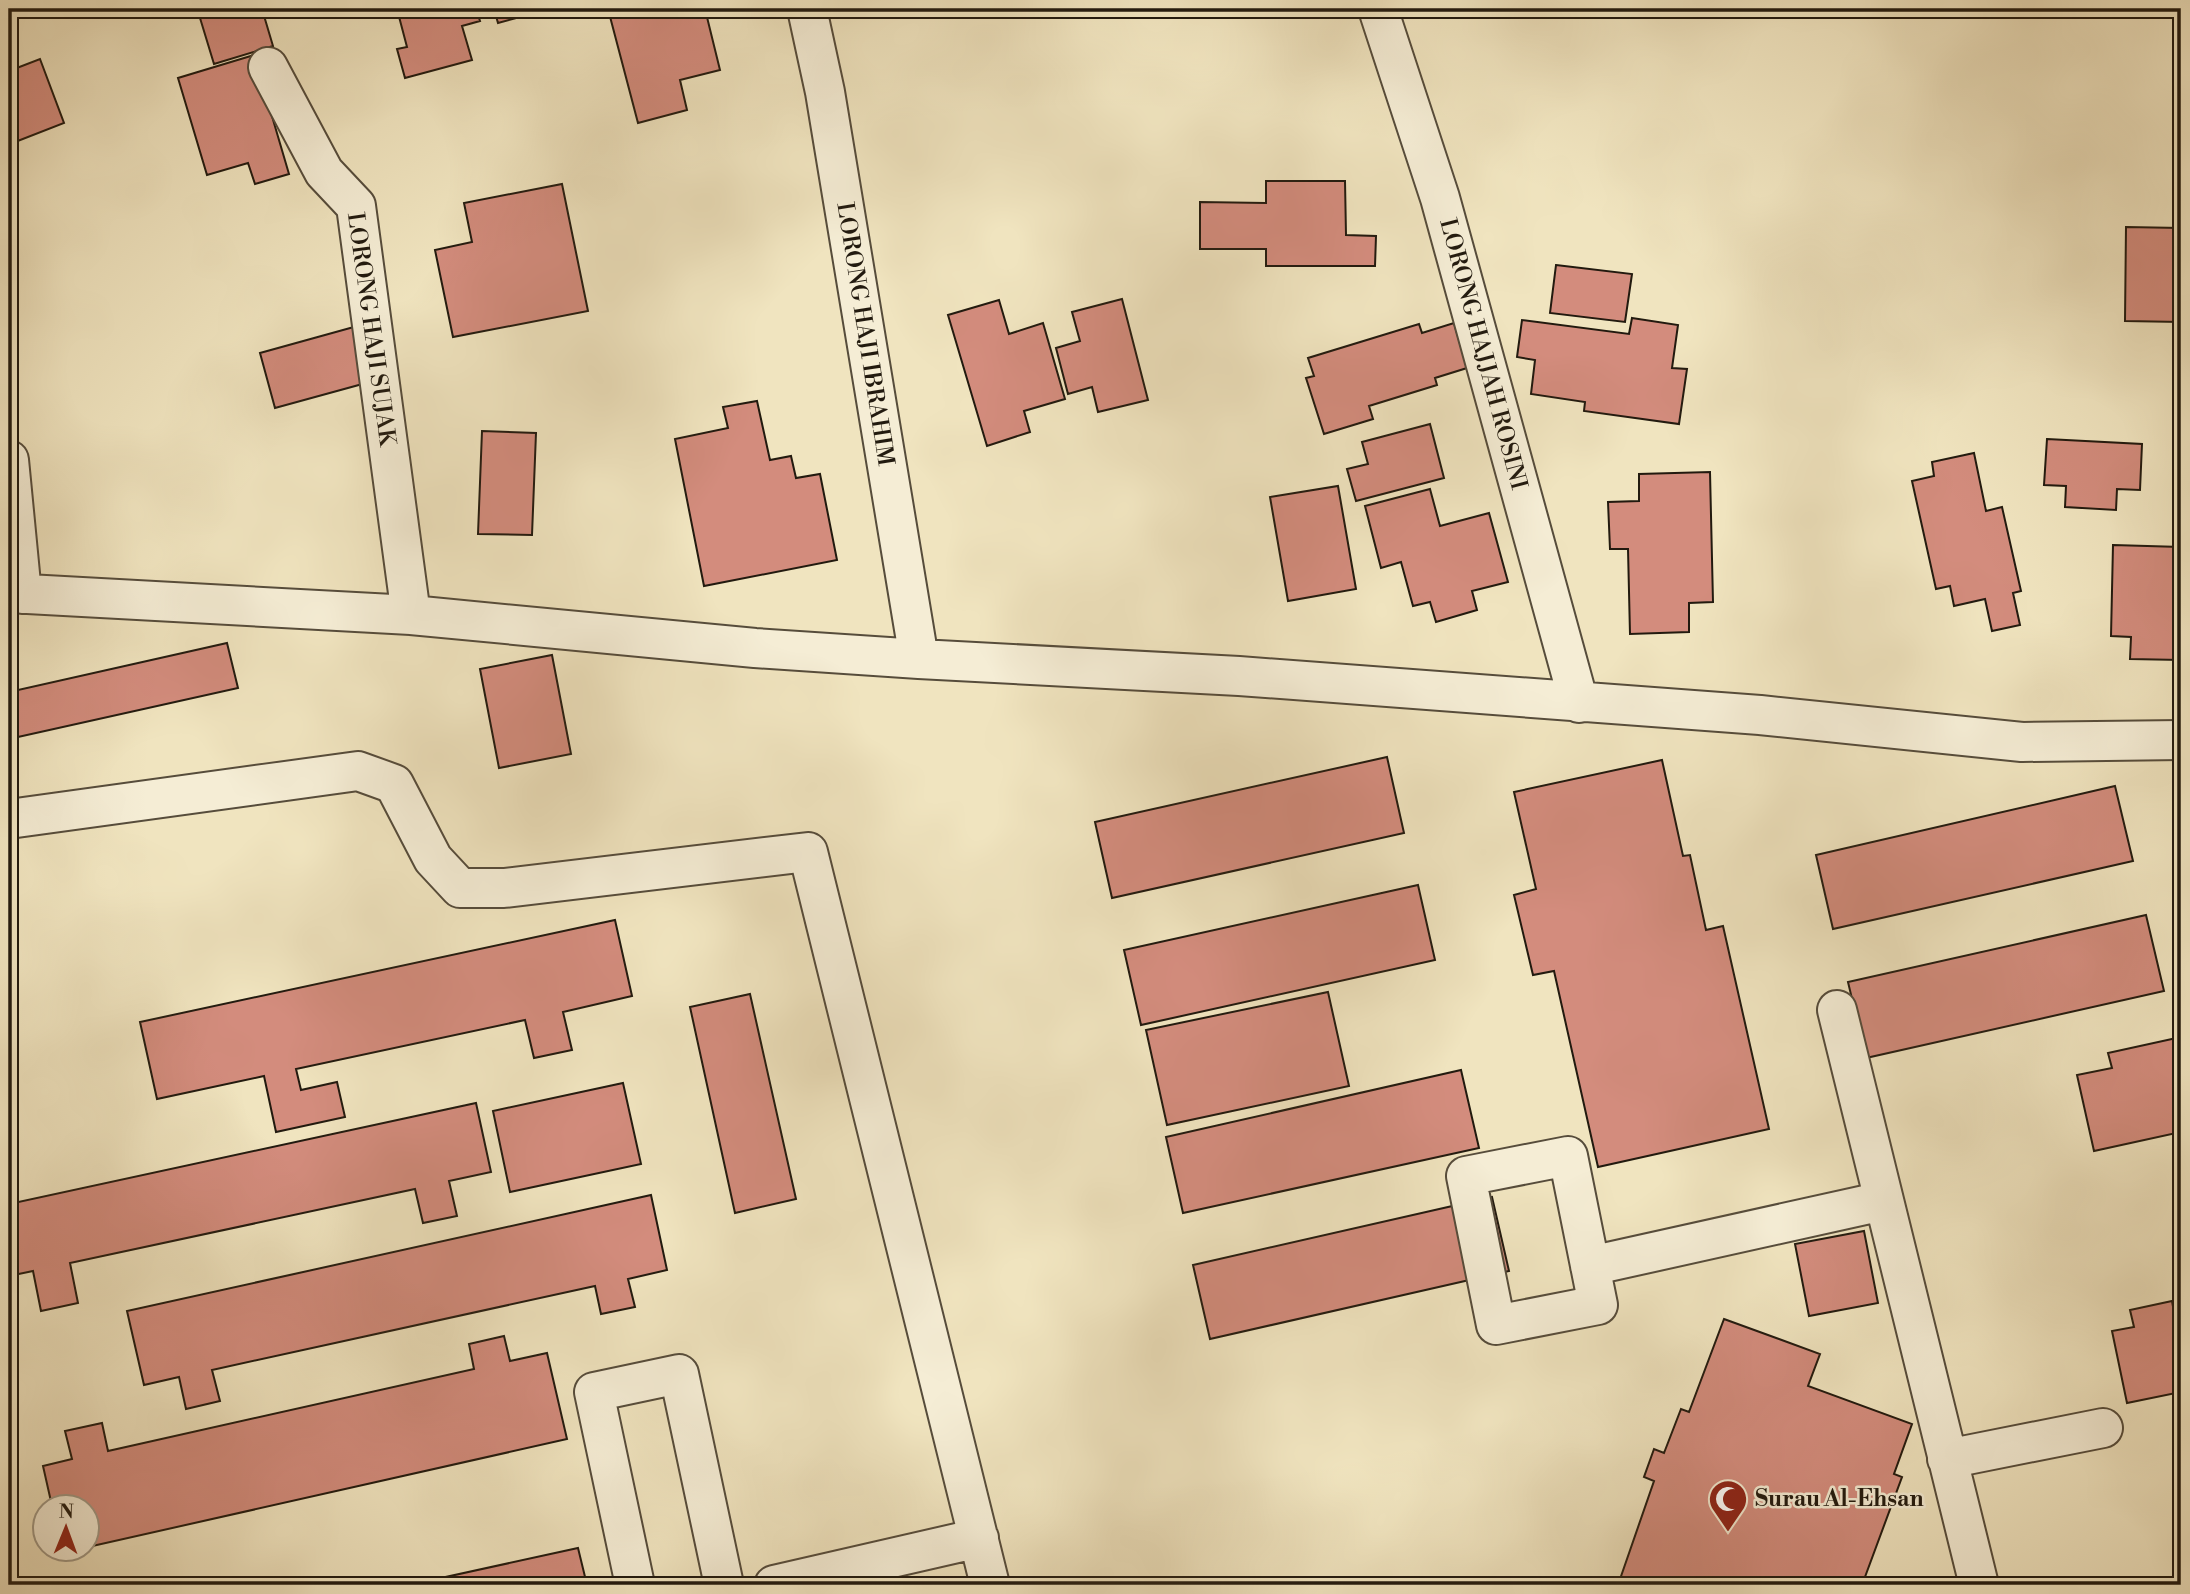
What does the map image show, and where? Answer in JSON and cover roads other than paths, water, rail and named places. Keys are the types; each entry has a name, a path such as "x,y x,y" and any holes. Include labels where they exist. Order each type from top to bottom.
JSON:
{"street":[{"name":"LORONG HAJI IBRAHIM","path":"807,9 825,92 919,659"},
{"name":"LORONG HAJJAH ROSINI","path":"1378,9 1440,198 1579,703"},
{"name":"LORONG HAJI SUJAK","path":"268,67 324,172 356,206 411,615"},
{"path":"9,460 16,593 411,615 755,648 1239,676 1773,716 2022,742 2181,740"},
{"path":"9,819 358,771 394,785 433,859 460,888 503,888 808,852 990,1585"},
{"path":"1837,1010 1979,1585"},
{"path":"1568,1156 1590,1266 1598,1305 1496,1325 1466,1177 1568,1156"},
{"path":"1590,1266 1883,1201"},
{"path":"635,1585 594,1392 679,1374 724,1585"},
{"path":"1947,1458 2103,1428"},
{"path":"774,1585 979,1538"}],"place":[{"name":"Surau Al-Ehsan","path":"1728,1533"}]}
